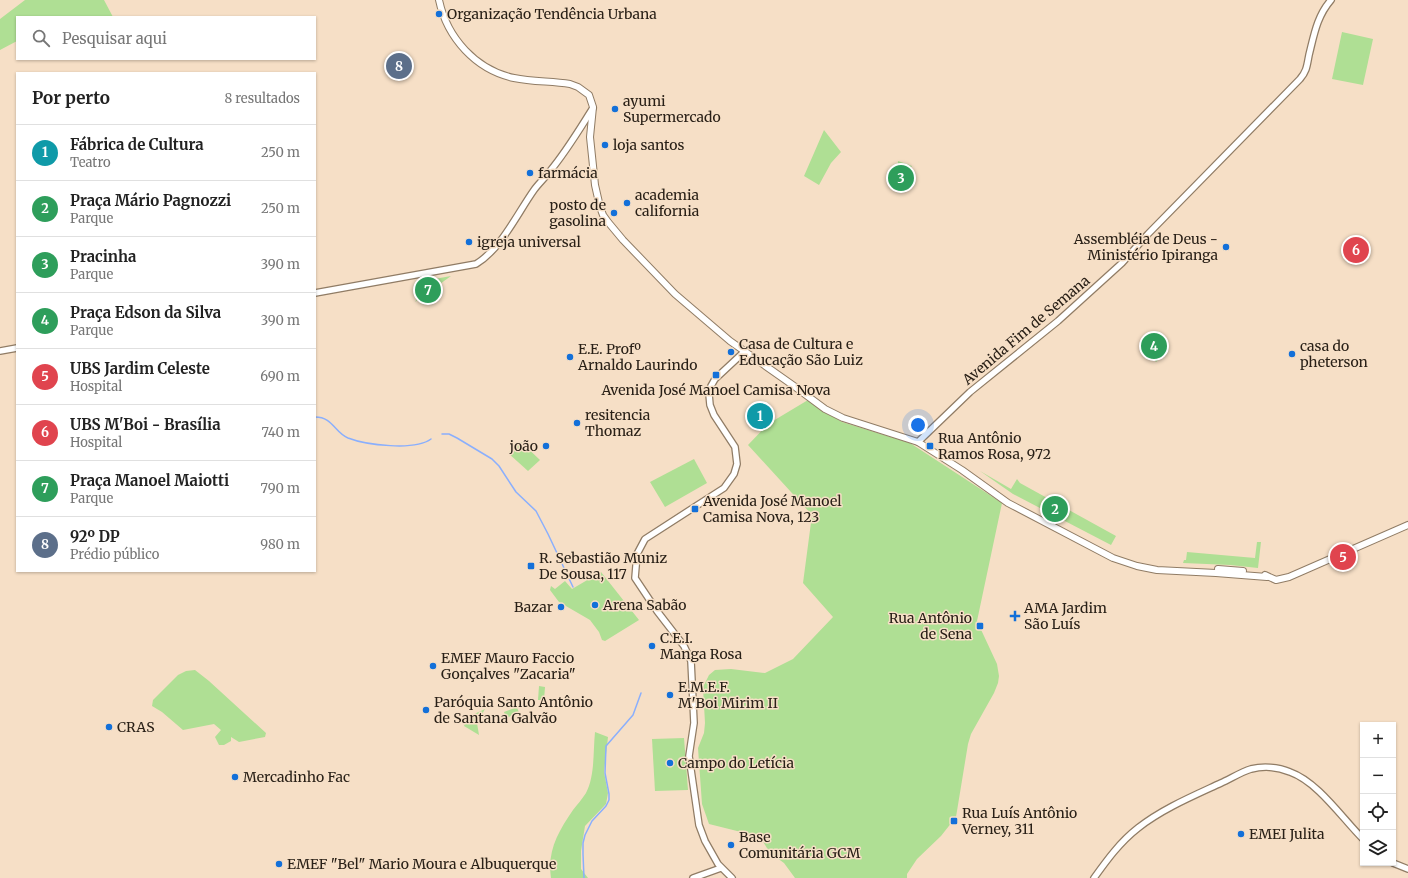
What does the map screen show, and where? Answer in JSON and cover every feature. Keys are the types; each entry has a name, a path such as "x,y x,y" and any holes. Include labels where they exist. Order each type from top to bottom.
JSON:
{"main road":[{"path":"439,0 445,19 458,41 464,49 483,65 496,72 514,78 570,84 578,87 589,95 594,107 590,137 595,185 603,216 623,240 675,294 744,352 834,414 918,442 962,470 1008,503 1113,558 1137,566 1148,568 1160,567 1230,570 1259,573 1276,580 1289,577 1408,524"}],"street":[{"name":"Avenida Fim de Semana","path":"918,442 970,392 1058,321 1122,263 1154,228 1300,79 1307,70 1318,21 1331,0"},
{"path":"316,293 476,264 493,250 535,189 568,147 594,107"},
{"path":"0,351 16,348"},
{"path":"732,878 721,868 704,841 698,825 689,756 694,723 691,661 684,646 657,611 635,578 637,554 645,539 724,488 734,474 737,464 735,446 714,415 710,404 709,394 715,379 744,352"},
{"path":"1094,878 1120,845 1138,828 1198,794 1250,769 1256,768 1281,769 1290,772 1312,785 1360,836"},
{"path":"1396,864 1408,870"},
{"path":"693,878 721,868"}],"green space":[{"path":"25,0 104,0 112,16 16,16 16,42 0,50 0,19"},
{"path":"1342,32 1373,39 1363,85 1332,79"},
{"path":"824,130 841,152 831,163 819,185 804,176"},
{"path":"898,161 912,166 897,190"},
{"path":"451,276 415,302 429,280"},
{"path":"1157,331 1169,349 1156,362 1145,348 1140,345"},
{"path":"808,400 842,422 910,443 1002,503 977,621 997,664 999,676 998,683 971,734 956,817 941,836 917,859 907,874 907,878 795,878 784,863 770,853 759,835 709,824 702,804 698,748 704,733 705,723 703,687 709,675 715,670 731,669 765,673 793,659 833,617 803,583 812,515 748,445 768,424"},
{"path":"521,442 540,460 528,471 508,453"},
{"path":"694,459 707,483 665,507 650,482"},
{"path":"980,471 1011,489 1017,479 1020,483 1116,536 1111,545 1013,494"},
{"path":"1257,542 1261,542 1258,568 1183,563 1184,560 1186,560 1187,552 1255,558"},
{"name":"Arena Sabão","path":"601,572 639,620 605,641 602,640 599,632 590,620 559,602 550,590 551,586 555,589 565,581 572,589"},
{"path":"195,670 266,733 265,737 239,742 231,737 231,741 224,745 219,745 215,737 221,730 214,724 183,730 162,712 152,706 153,700 178,675 186,671"},
{"path":"539,686 545,687 544,700 538,700"},
{"path":"517,707 519,713 506,718 504,712"},
{"path":"485,709 477,723 479,735 464,726 469,718"},
{"path":"595,732 608,737 604,772 608,793 606,804 585,826 581,851 581,869 588,878 551,878 550,868 552,850 558,834 586,793 589,786 593,764"},
{"name":"Campo do Letícia","path":"684,738 688,790 655,791 652,739"}],"waterway":[{"path":"316,417 326,419 339,432 348,438 366,443 402,446 424,443 431,439"},
{"path":"442,434 449,434 457,438 492,459 499,466 516,492 536,511 573,587"},
{"path":"584,878 583,843 585,835 592,821 606,806 609,800 605,773 606,746 633,715 641,693"}],"place":[{"name":"Organização Tendência Urbana","path":"439,14"},
{"name":"92º DP","path":"399,66"},
{"name":"ayumi Supermercado","path":"615,109"},
{"name":"loja santos","path":"605,145"},
{"name":"farmácia","path":"530,173"},
{"name":"Pracinha","path":"901,178"},
{"name":"academia california","path":"627,203"},
{"name":"posto de gasolina","path":"614,213"},
{"name":"igreja universal","path":"469,242"},
{"name":"Assembléia de Deus - Ministério Ipiranga","path":"1226,247"},
{"name":"UBS M'Boi - Brasília","path":"1356,250"},
{"name":"Praça Manoel Maiotti","path":"428,290"},
{"name":"Praça Edson da Silva","path":"1154,346"},
{"name":"Casa de Cultura e Educação São Luiz","path":"731,352"},
{"name":"casa do pheterson","path":"1292,354"},
{"name":"E.E. Profº Arnaldo Laurindo","path":"570,357"},
{"name":"Avenida José Manoel Camisa Nova","path":"716,375"},
{"name":"Fábrica de Cultura","path":"760,416"},
{"name":"resitencia Thomaz","path":"577,423"},
{"name":"joão","path":"546,446"},
{"name":"Rua Antônio Ramos Rosa, 972","path":"930,446"},
{"name":"Avenida José Manoel Camisa Nova, 123","path":"695,509"},
{"name":"Praça Mário Pagnozzi","path":"1055,509"},
{"name":"UBS Jardim Celeste","path":"1343,557"},
{"name":"R. Sebastião Muniz De Sousa, 117","path":"531,566"},
{"name":"Arena Sabão","path":"595,605"},
{"name":"Bazar","path":"561,607"},
{"name":"AMA Jardim São Luís","path":"1015,616"},
{"name":"Rua Antônio de Sena","path":"980,626"},
{"name":"C.E.I. Manga Rosa","path":"652,646"},
{"name":"EMEF Mauro Faccio Gonçalves \"Zacaria\"","path":"433,666"},
{"name":"E.M.E.F. M'Boi Mirim II","path":"670,695"},
{"name":"Paróquia Santo Antônio de Santana Galvão","path":"426,710"},
{"name":"CRAS","path":"109,727"},
{"name":"Campo do Letícia","path":"670,763"},
{"name":"Mercadinho Fac","path":"235,777"},
{"name":"Rua Luís Antônio Verney, 311","path":"954,821"},
{"name":"EMEI Julita","path":"1241,834"},
{"name":"Base Comunitária GCM","path":"731,845"},
{"name":"EMEF \"Bel\" Mario Moura e Albuquerque","path":"279,864"}]}
